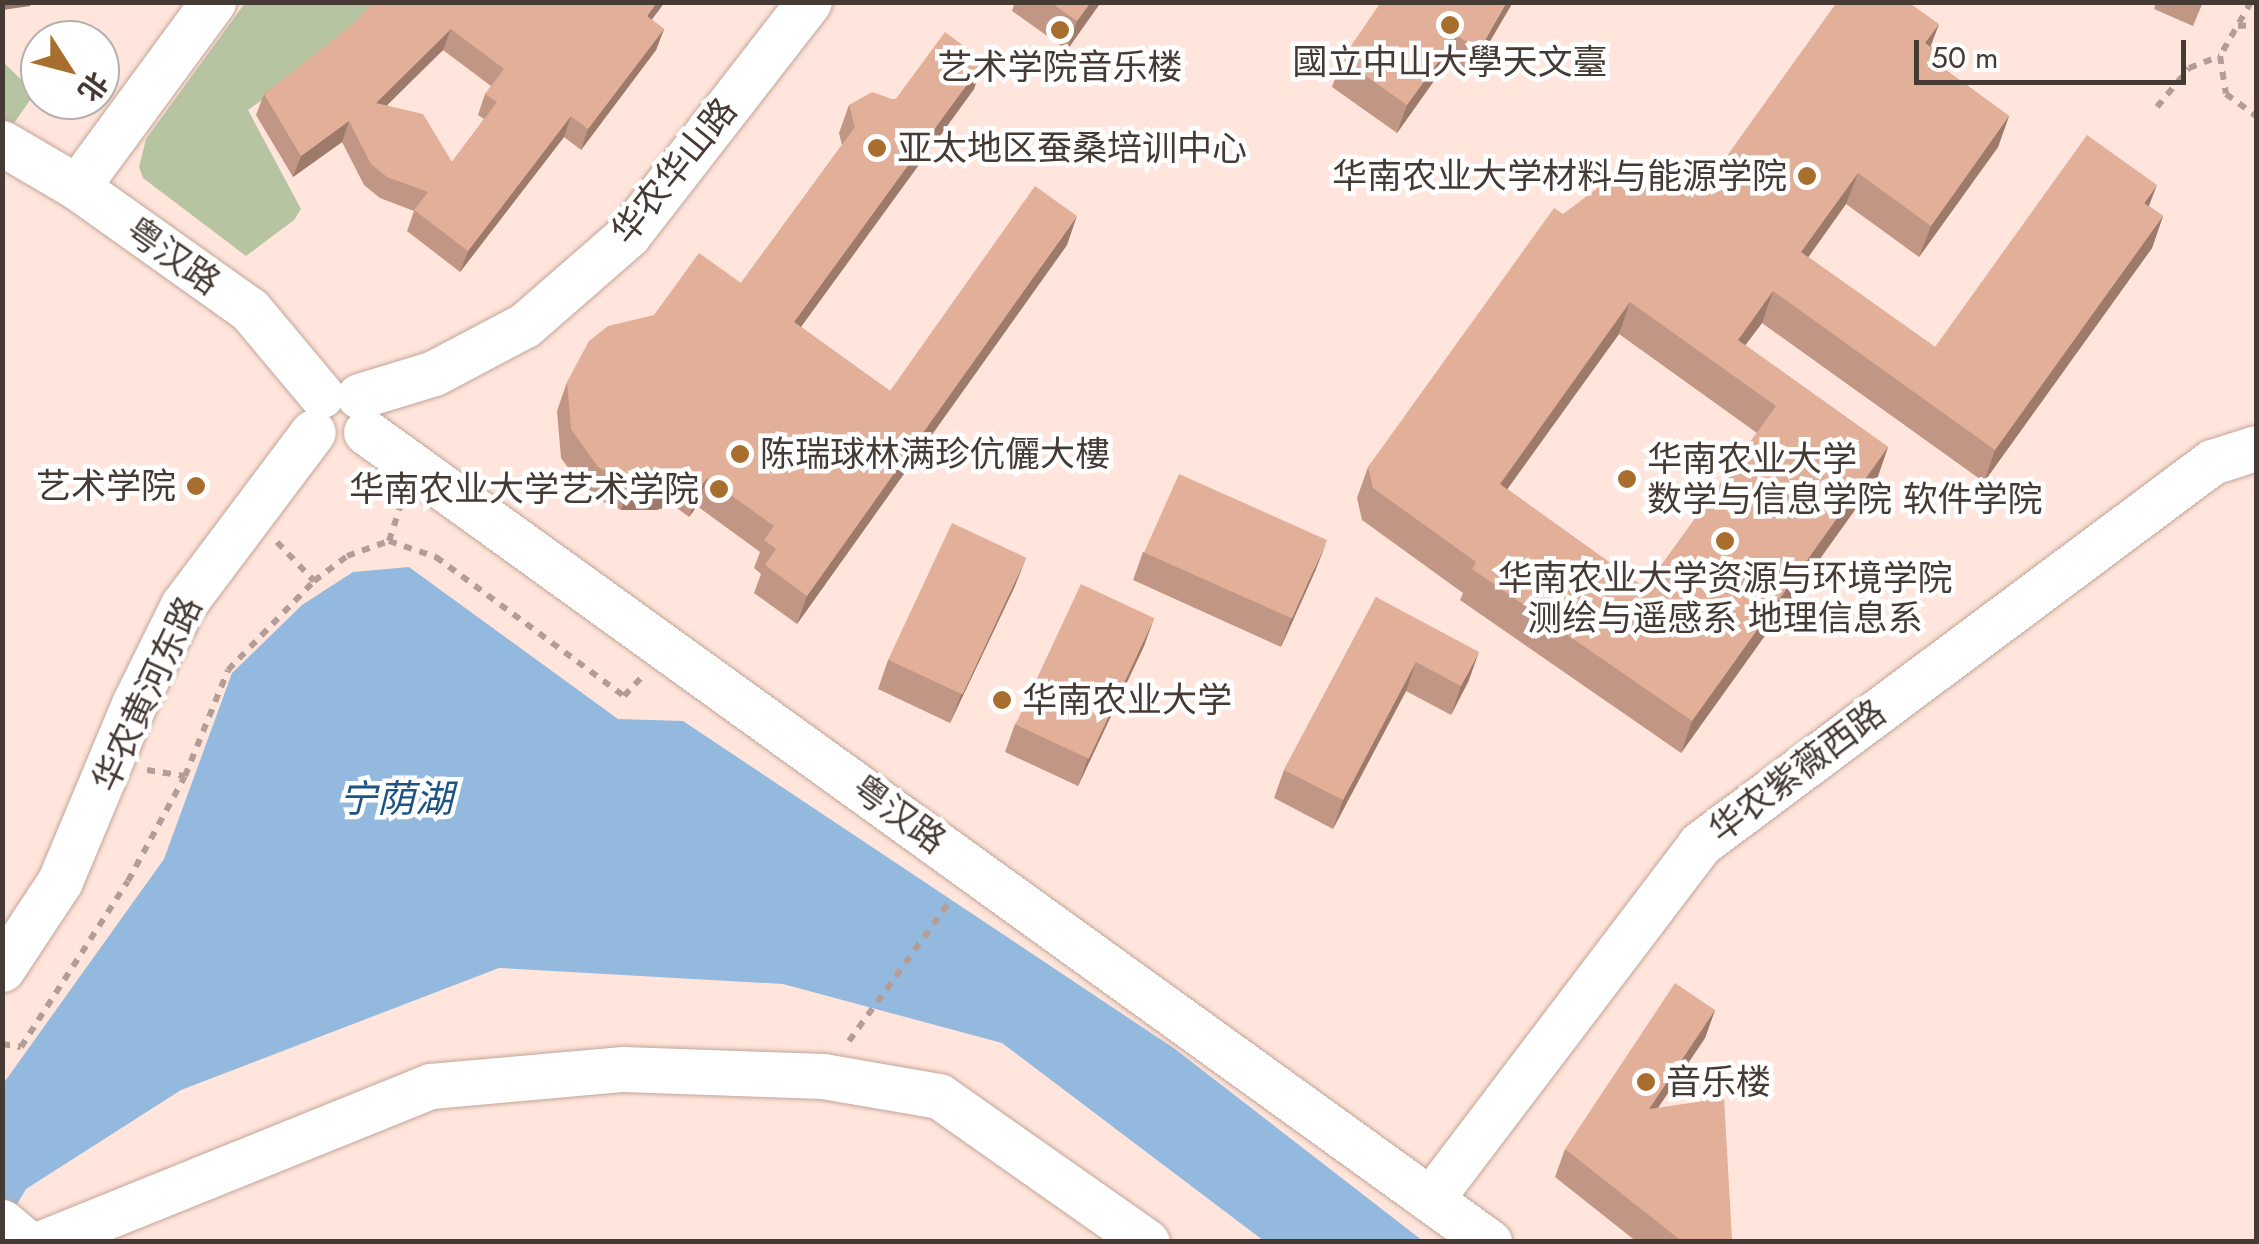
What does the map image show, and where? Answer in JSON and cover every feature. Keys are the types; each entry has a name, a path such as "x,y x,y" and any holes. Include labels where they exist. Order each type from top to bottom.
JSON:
{"street":[{"path":"76,187 214,2"},
{"name":"华农华山路","path":"340,414 434,372 525,324 613,248 809,2"},
{"name":"粤汉路","path":"2,143 76,187 250,310 340,414 1432,1196 1489,1242"},
{"name":"华农黄河东路","path":"2,969 60,881 136,702 183,605 252,516 340,414"},
{"name":"华农紫薇西路","path":"1432,1196 1700,844 2212,462 2256,448"},
{"path":"44,1242 431,1086 623,1069 823,1076 939,1096 1146,1242"},
{"path":"2,1222 26,1242"}],"path":[{"path":"2156,107 2189,68 2220,56 2251,2"},
{"path":"2238,26 2256,25"},
{"path":"2220,56 2226,94 2256,116"},
{"path":"252,516 314,581"},
{"path":"2,1044 21,1047 128,881 185,776 228,670 314,581 347,556 389,541 436,557 624,696"},
{"path":"823,1076 974,868"}],"green space":[{"path":"245,3 378,3 301,72 248,110 301,209 294,220 246,256 143,178 139,167 146,139"},
{"path":"2,61 20,78 20,115 12,126 3,120"}],"water":[{"name":"宁荫湖","path":"409,567 618,719 683,721 1175,1049 1423,1241 1264,1241 1002,1043 783,984 499,968 181,1090 26,1189 3,1228 3,1084 164,859 232,673 302,605 353,572"}],"building":[{"path":"374,2 657,2 647,16 664,29 588,129 571,116 468,251 414,210 428,192 387,177 371,164 349,121 301,156 264,94 351,26","holes":["451,29 504,69 485,94 497,102 452,162 423,114 376,103"]},
{"path":"1050,2 1091,2 1077,21"},
{"path":"1381,2 1507,2 1480,49 1457,36 1407,105 1342,59"},
{"path":"1837,2 1908,2 1939,24 1925,43 1942,55 1936,63 2009,116 1931,226 1858,173 1801,252 1935,347 2087,135 2157,185 2144,203 2163,216 1995,450 1773,291 1738,340 1888,447 1692,721 1472,569 1476,562 1373,488 1368,467 1554,208 1563,214 1603,184 1640,176 1666,179 1699,195","holes":["1630,302 1776,406 1645,588 1500,484"]},
{"path":"945,32 984,61 794,322 890,391 1035,186 1077,216 807,596 765,565 776,549 764,540 774,526 707,478 699,489 683,477 667,482 631,482 598,467 571,429 567,382 589,341 608,326 654,315 699,253 741,283 855,127 849,105 872,92 895,100"},
{"path":"1179,474 1327,540 1292,618 1144,553"},
{"path":"952,523 1026,558 963,695 888,660"},
{"path":"1081,584 1154,618 1089,759 1015,724"},
{"path":"1376,597 1479,652 1461,686 1416,662 1343,800 1284,770"},
{"name":"音乐楼","path":"1675,983 1715,1010 1649,1109 1724,1098 1730,1242 1683,1242 1565,1149"}],"place":[{"name":"國立中山大學天文臺","path":"1450,25"},
{"name":"艺术学院音乐楼","path":"1060,30"},
{"name":"亚太地区蚕桑培训中心","path":"877,148"},
{"name":"华南农业大学材料与能源学院","path":"1807,176"},
{"name":"陈瑞球林满珍伉儷大樓","path":"740,454"},
{"name":"华南农业大学 数学与信息学院 软件学院","path":"1627,479"},
{"name":"艺术学院","path":"196,486"},
{"name":"华南农业大学艺术学院","path":"719,489"},
{"name":"华南农业大学资源与环境学院 测绘与遥感系 地理信息系","path":"1725,541"},
{"name":"华南农业大学","path":"1002,700"},
{"name":"音乐楼","path":"1646,1082"}]}
